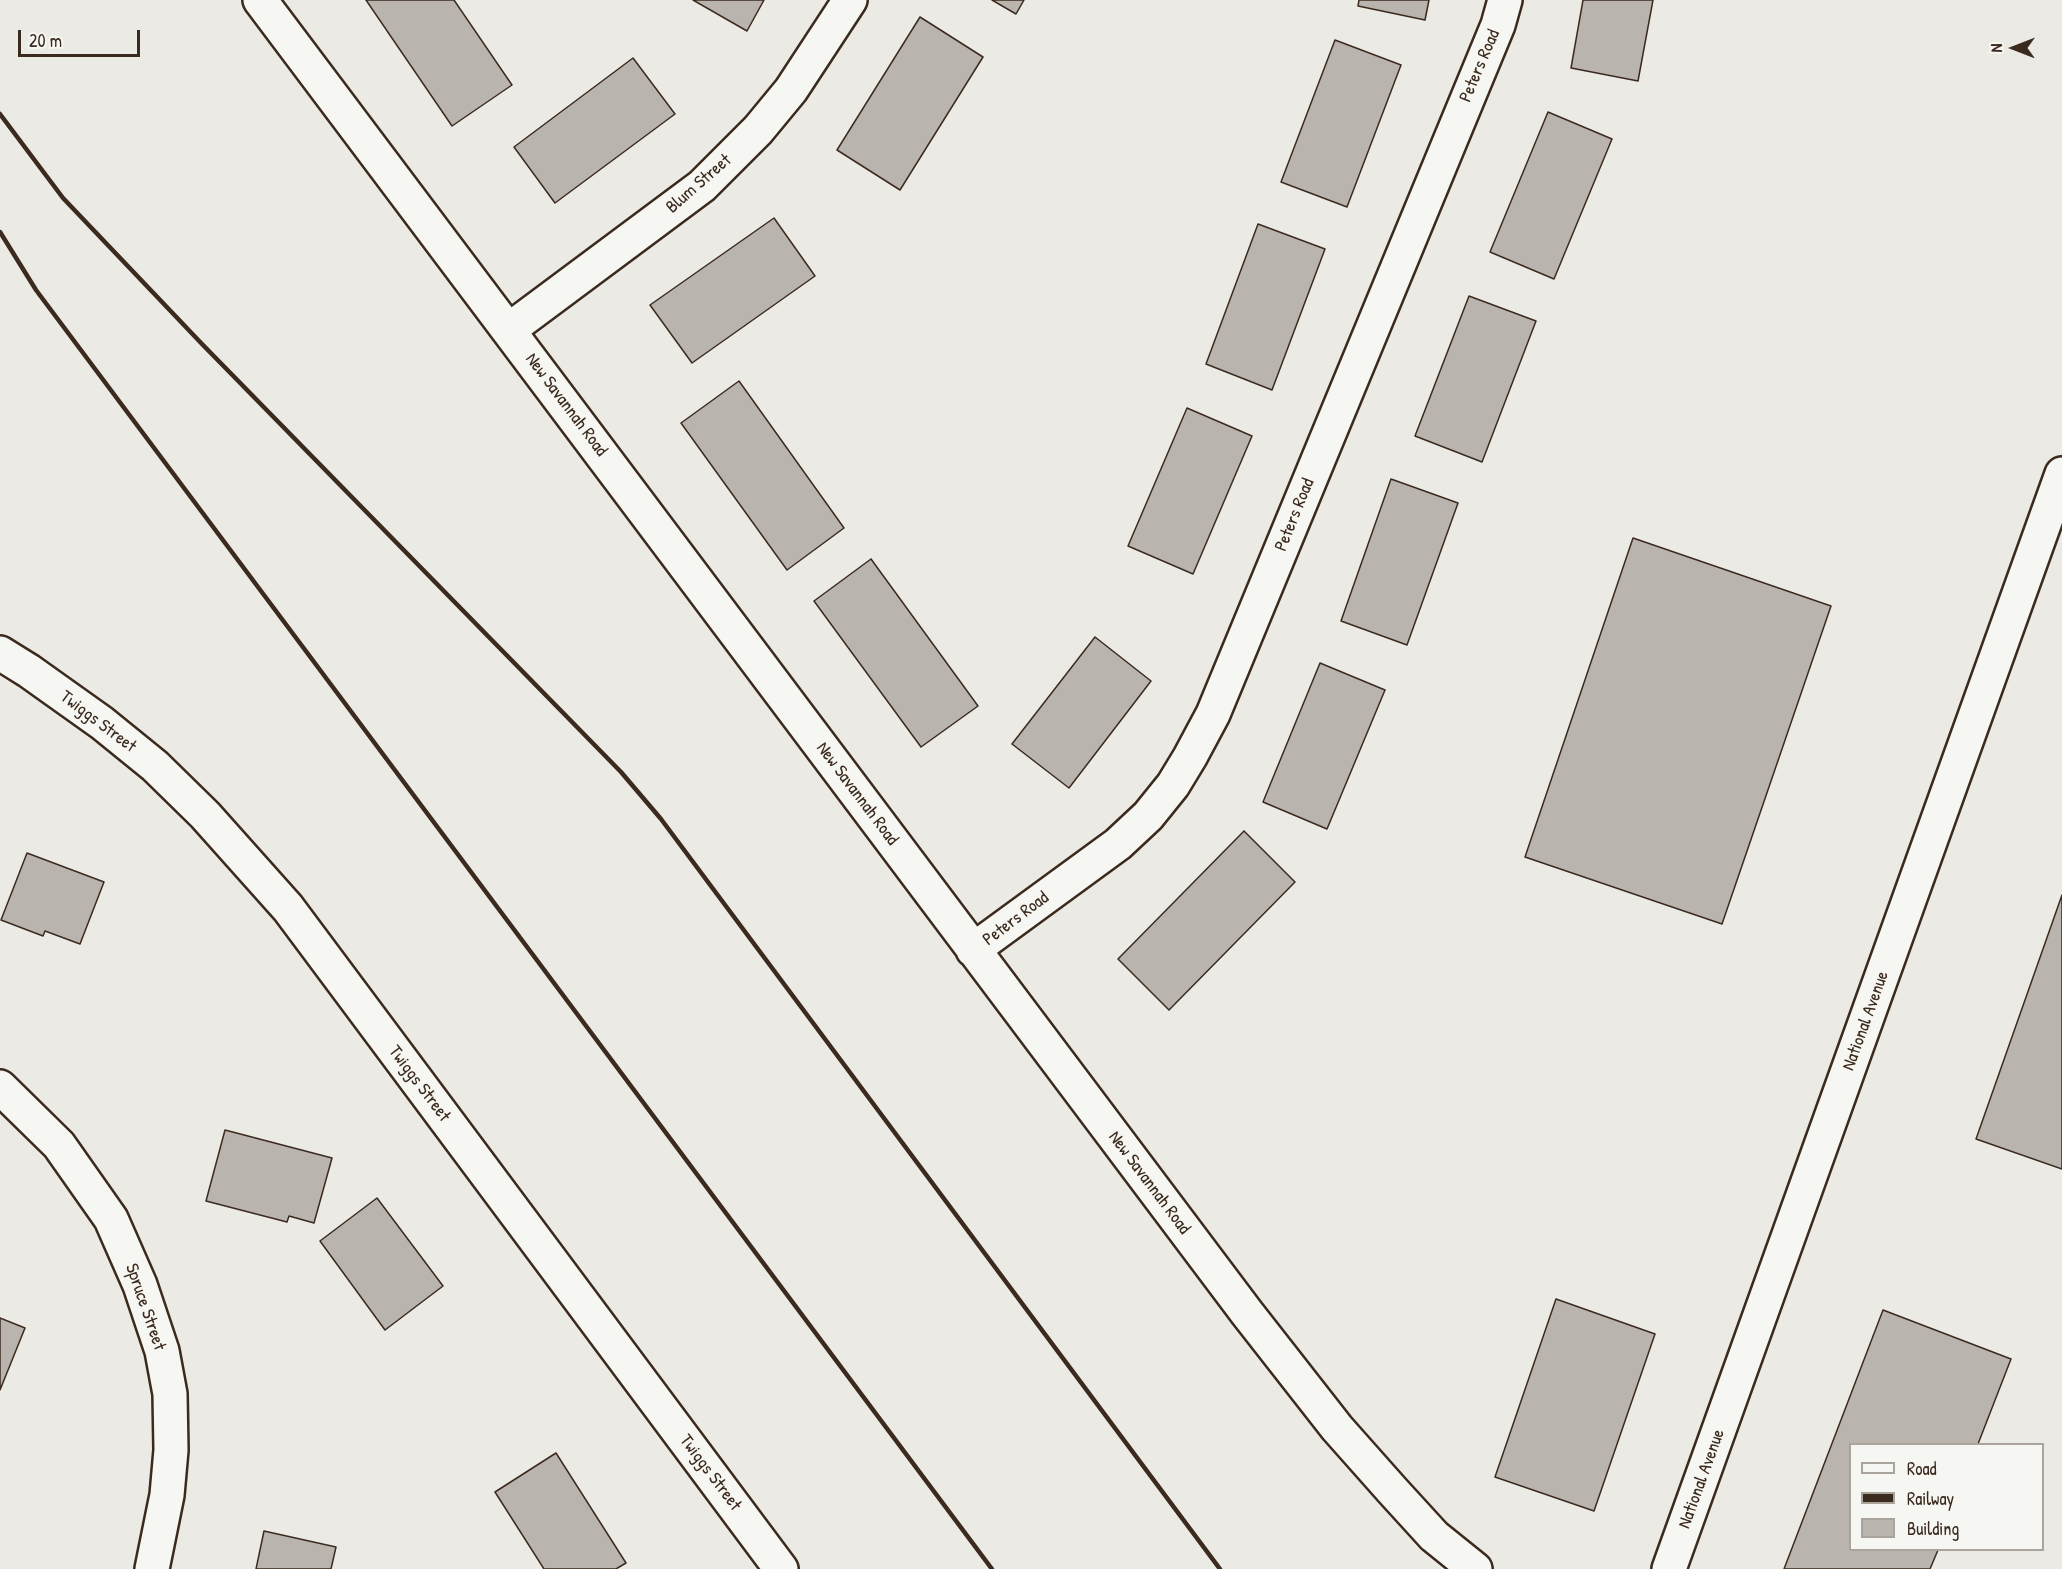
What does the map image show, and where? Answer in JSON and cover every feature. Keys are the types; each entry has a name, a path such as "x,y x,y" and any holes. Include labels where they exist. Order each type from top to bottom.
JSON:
{"street":[{"name":"New Savannah Road","path":"260,0 510,329 1240,1304 1337,1428 1434,1536 1475,1569"},
{"name":"Blum Street","path":"510,329 702,186 758,130 791,90 850,0"},
{"name":"Peters Road","path":"973,950 1118,843 1148,816 1173,785 1190,756 1217,704 1498,25 1505,0"},
{"name":"National Avenue","path":"1669,1569 2062,474"},
{"name":"Twiggs Street","path":"0,653 102,723 155,766 205,815 288,908 781,1569"},
{"name":"Spruce Street","path":"0,1087 59,1145 111,1219 140,1285 162,1351 170,1394 171,1450 167,1495 152,1569"}],"building":[{"path":"366,0 454,0 512,85 452,126"},
{"path":"693,0 764,0 747,31"},
{"path":"992,0 1024,0 1016,14"},
{"path":"1359,0 1429,0 1425,20 1358,6"},
{"path":"1583,0 1653,0 1638,81 1571,68"},
{"path":"920,17 983,57 900,190 837,150"},
{"path":"1335,40 1401,65 1347,207 1281,182"},
{"path":"633,58 675,114 555,203 514,147"},
{"path":"1548,112 1612,139 1554,279 1490,252"},
{"path":"774,218 815,276 692,363 650,305"},
{"path":"1258,224 1325,249 1272,390 1206,364"},
{"path":"1469,296 1536,321 1482,462 1415,436"},
{"path":"739,381 844,528 787,570 681,423"},
{"path":"1187,408 1252,436 1193,574 1128,546"},
{"path":"1391,479 1458,503 1407,645 1341,621"},
{"path":"1633,538 1831,606 1722,924 1525,857"},
{"path":"871,559 978,706 921,747 814,601"},
{"path":"1095,637 1151,681 1069,788 1012,744"},
{"path":"1320,663 1385,690 1327,829 1263,802"},
{"path":"1244,831 1295,882 1169,1010 1118,959"},
{"path":"27,853 104,882 80,944 45,931 43,936 1,920"},
{"path":"2062,895 2062,1169 1976,1139"},
{"path":"225,1130 332,1158 314,1223 289,1216 287,1222 206,1201"},
{"path":"377,1198 443,1286 385,1330 320,1241"},
{"path":"1556,1299 1655,1334 1594,1511 1495,1477"},
{"path":"1883,1310 2011,1359 1978,1443 1849,1443 1849,1551 1938,1551 1930,1569 1784,1569"},
{"path":"0,1318 25,1328 0,1390"},
{"path":"556,1453 626,1563 616,1569 544,1569 495,1492"},
{"path":"264,1531 336,1547 331,1569 256,1569"}],"railway":[{"path":"0,114 63,198 202,344 621,772 661,819 1220,1569"},
{"path":"0,232 36,290 992,1569"}]}
